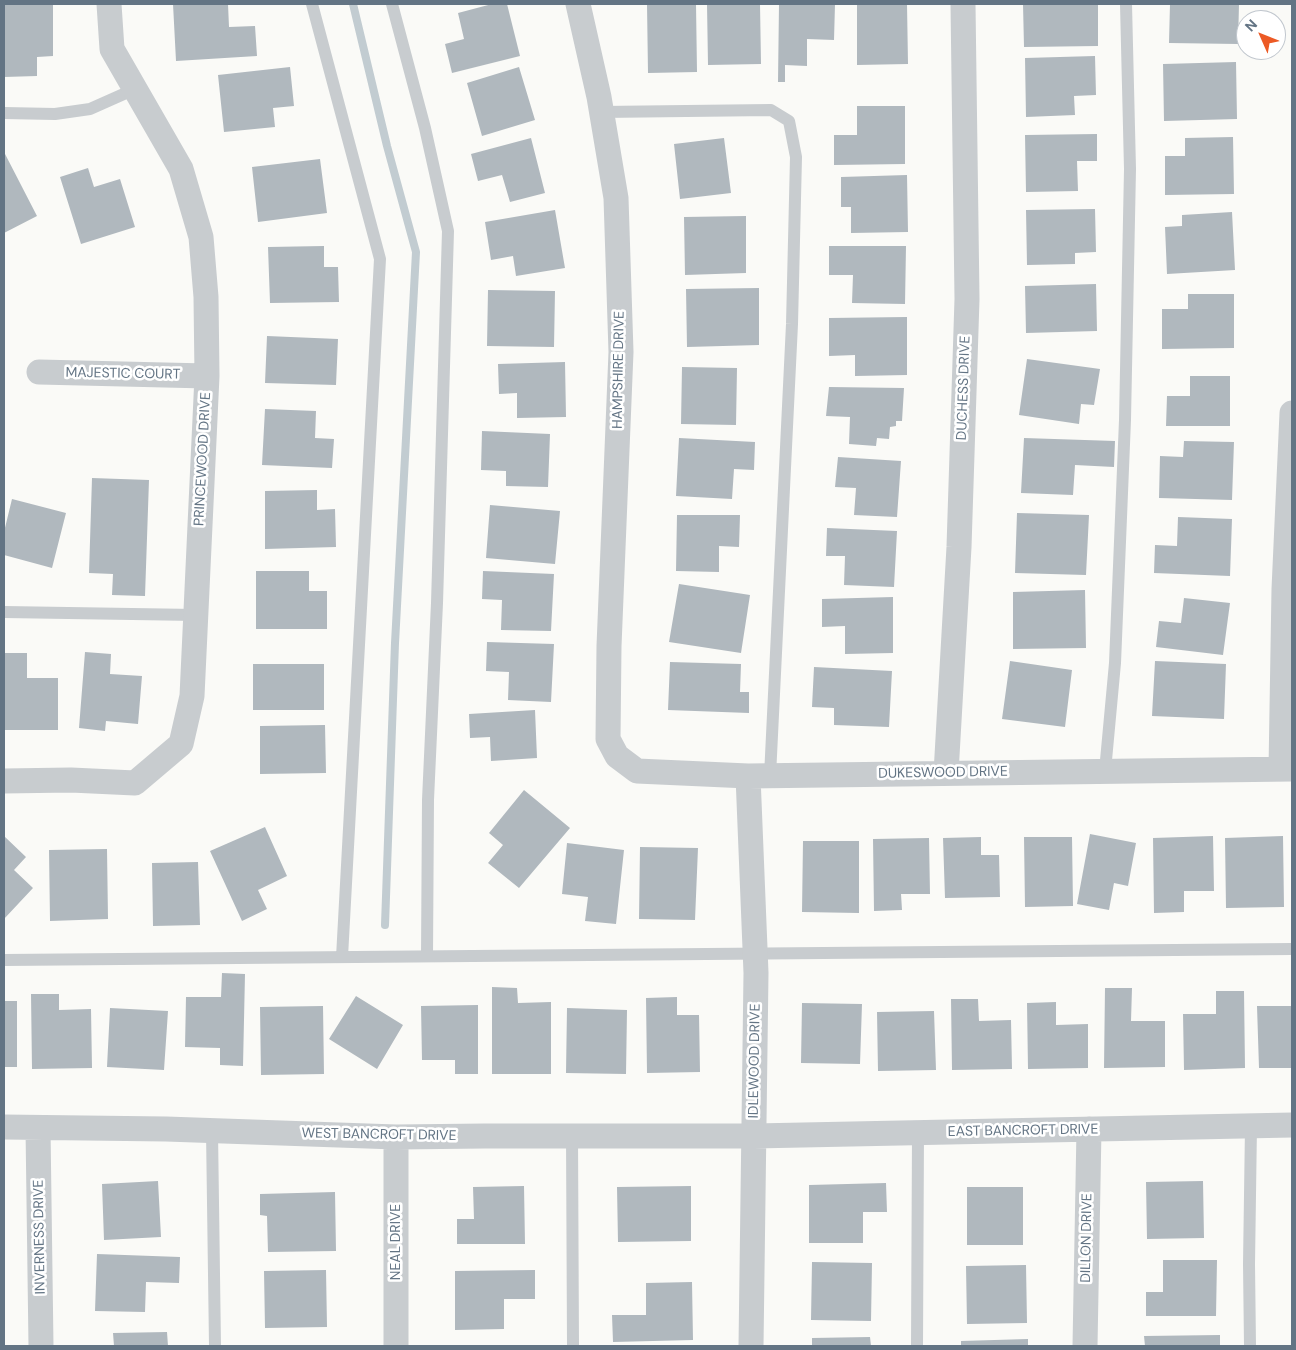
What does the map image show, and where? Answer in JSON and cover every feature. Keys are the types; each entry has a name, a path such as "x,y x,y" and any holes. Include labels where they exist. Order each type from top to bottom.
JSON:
{"street":[{"name":"PRINCEWOOD DRIVE","path":"4,781 71,780 135,783 181,744 192,696 207,376 206,297 201,238 181,168 112,49 108,4"},
{"name":"HAMPSHIRE DRIVE","path":"578,4 602,112 616,198 621,352 609,646 608,739"},
{"name":"DUCHESS DRIVE","path":"946,772 959,547 967,299 963,4"},
{"name":"MAJESTIC COURT","path":"40,372 207,376"},
{"path":"1286,769 1284,589 1292,413"},
{"name":"DUKESWOOD DRIVE","path":"608,739 617,756 637,771 759,776 946,772 1286,769"},
{"name":"IDLEWOOD DRIVE","path":"751,1346 755,953 759,776"},
{"name":"EAST BANCROFT DRIVE","path":"754,1136 1292,1125"},
{"name":"WEST BANCROFT DRIVE","path":"4,1128 212,1131 396,1137 754,1136"},
{"name":"INVERNESS DRIVE","path":"38,1128 41,1346"},
{"name":"DILLON DRIVE","path":"1085,1346 1089,1129"},
{"name":"NEAL DRIVE","path":"396,1137 396,1346"}],"lane":[{"path":"312,4 380,259 342,957"},
{"path":"392,4 425,128 448,231 437,594 428,800 427,956"},
{"path":"1105,771 1115,663 1125,420 1130,169 1126,4"},
{"path":"4,113 55,114 90,109 135,89"},
{"path":"602,112 771,110 789,121 796,157 792,324 759,776"},
{"path":"4,612 196,614"},
{"path":"4,960 1292,949"},
{"path":"1250,1346 1249,1264 1252,1126"},
{"path":"212,1131 215,1346"},
{"path":"917,1346 918,1133"},
{"path":"572,1136 573,1346"}],"building":[{"path":"4,4 53,4 53,56 37,57 37,76 4,77"},
{"path":"173,4 228,4 229,27 255,26 257,56 176,61"},
{"path":"492,4 507,4 520,56 452,73 445,44 464,39 458,13"},
{"path":"647,4 696,4 697,72 648,73"},
{"path":"707,4 760,4 761,64 708,65"},
{"path":"779,4 835,4 834,40 807,39 807,66 785,65 785,82 778,82"},
{"path":"857,4 907,4 908,64 857,65"},
{"path":"1023,4 1098,4 1098,46 1024,47"},
{"path":"1170,4 1239,4 1239,10 1236,10 1236,44 1169,43"},
{"path":"1095,56 1096,95 1074,96 1075,115 1026,117 1025,58"},
{"path":"1236,62 1237,119 1164,121 1163,64"},
{"path":"290,67 294,106 273,108 275,127 224,132 218,75"},
{"path":"519,67 535,120 482,136 467,83"},
{"path":"857,106 905,106 905,164 834,165 834,135 857,135"},
{"path":"1097,134 1097,161 1077,161 1078,191 1026,192 1025,135"},
{"path":"1233,137 1234,194 1165,195 1165,156 1185,156 1185,138"},
{"path":"531,138 545,193 510,202 502,175 478,181 471,154"},
{"path":"724,138 731,193 680,199 674,144"},
{"path":"4,152 37,216 4,233"},
{"path":"320,159 327,213 258,222 252,167"},
{"path":"88,168 94,187 120,179 135,227 81,244 60,177"},
{"path":"907,175 908,232 851,233 851,207 841,207 841,177"},
{"path":"1095,209 1096,252 1075,253 1075,264 1027,265 1026,210"},
{"path":"555,210 565,268 516,276 513,256 491,260 485,222"},
{"path":"1232,212 1235,270 1167,274 1165,227 1182,226 1182,215"},
{"path":"746,216 746,273 685,275 684,217"},
{"path":"324,246 324,267 338,267 339,302 270,303 268,247"},
{"path":"829,246 906,246 905,304 852,303 853,275 829,275"},
{"path":"1096,284 1097,331 1026,333 1025,286"},
{"path":"759,288 759,345 687,347 686,289"},
{"path":"488,290 555,291 554,347 487,346"},
{"path":"1188,294 1234,294 1234,348 1162,349 1162,309 1188,309"},
{"path":"907,317 907,375 855,376 855,355 829,356 829,318"},
{"path":"267,336 338,339 336,385 265,383"},
{"path":"1027,359 1100,369 1094,405 1081,404 1079,424 1019,415"},
{"path":"565,362 566,417 517,418 517,393 499,394 498,364"},
{"path":"682,367 737,368 736,425 681,424"},
{"path":"1190,376 1230,376 1230,426 1166,426 1167,396 1190,396"},
{"path":"829,387 904,388 902,421 896,421 896,426 890,427 889,439 877,438 876,446 849,444 850,417 826,416"},
{"path":"265,409 316,411 315,438 334,439 332,468 262,465"},
{"path":"482,431 550,434 548,487 506,486 506,471 481,470"},
{"path":"679,438 755,442 754,470 734,469 732,499 676,496"},
{"path":"1024,438 1115,441 1114,467 1075,465 1073,495 1021,493"},
{"path":"1184,441 1234,442 1232,500 1159,498 1160,456 1183,457"},
{"path":"838,457 901,461 897,517 854,515 856,488 835,487"},
{"path":"92,478 149,480 145,596 112,595 113,574 89,573"},
{"path":"317,490 317,510 335,509 336,547 265,549 265,491"},
{"path":"12,499 66,513 52,568 4,555 4,532"},
{"path":"490,505 560,511 555,564 486,558"},
{"path":"1017,513 1089,515 1086,575 1015,573"},
{"path":"677,515 740,515 739,547 719,546 719,572 676,571"},
{"path":"1178,517 1232,519 1230,576 1154,573 1155,545 1177,546"},
{"path":"827,528 897,531 894,587 844,585 845,556 826,556"},
{"path":"256,571 309,571 309,591 327,591 327,629 256,629"},
{"path":"483,571 554,574 551,631 501,630 502,600 482,599"},
{"path":"679,584 750,595 741,653 669,642"},
{"path":"1085,590 1086,648 1013,649 1013,592"},
{"path":"893,597 893,653 845,654 845,626 822,627 822,599"},
{"path":"1184,598 1230,603 1223,655 1156,647 1159,621 1181,623"},
{"path":"487,642 554,644 551,702 508,700 509,672 486,671"},
{"path":"85,652 111,654 110,674 142,676 138,724 106,721 105,731 79,728"},
{"path":"4,653 27,653 27,678 58,678 58,730 4,730"},
{"path":"1010,661 1072,670 1065,727 1002,719"},
{"path":"1155,661 1226,664 1224,719 1152,716"},
{"path":"670,662 741,664 740,692 749,692 749,713 668,710"},
{"path":"253,664 324,664 324,710 253,710"},
{"path":"814,667 892,671 889,727 834,725 834,708 812,707"},
{"path":"535,710 537,758 491,761 490,737 470,738 469,714"},
{"path":"325,725 326,773 260,774 260,726"},
{"path":"524,790 570,828 519,888 488,863 503,845 489,833"},
{"path":"265,827 287,876 258,890 267,909 242,921 210,851"},
{"path":"1090,834 1136,843 1128,886 1114,883 1109,910 1077,904"},
{"path":"4,836 26,857 14,870 33,888 4,919"},
{"path":"1213,836 1214,891 1184,891 1184,912 1154,913 1153,838"},
{"path":"1283,836 1284,907 1226,908 1225,838"},
{"path":"981,837 981,855 999,855 1000,897 945,898 943,838"},
{"path":"1024,837 1072,837 1073,906 1025,907"},
{"path":"929,838 930,894 901,894 902,910 874,911 873,839"},
{"path":"803,841 859,841 859,913 802,912"},
{"path":"567,843 624,850 616,924 585,921 588,897 562,894"},
{"path":"640,847 698,848 695,920 639,919"},
{"path":"107,849 108,919 50,921 49,850"},
{"path":"198,862 200,925 153,926 152,863"},
{"path":"222,973 245,974 243,1066 220,1065 220,1048 185,1047 186,997 221,997"},
{"path":"492,987 517,988 518,1003 551,1002 551,1074 492,1074"},
{"path":"1105,988 1132,988 1131,1021 1165,1021 1165,1067 1104,1068"},
{"path":"1216,991 1244,991 1245,1068 1184,1070 1183,1014 1216,1014"},
{"path":"31,994 59,994 59,1010 91,1009 92,1068 32,1069"},
{"path":"356,996 403,1025 377,1069 329,1039"},
{"path":"677,997 677,1015 699,1015 700,1072 647,1073 646,998"},
{"path":"951,999 978,999 979,1021 1011,1020 1012,1069 952,1070"},
{"path":"4,1001 17,1001 17,1067 4,1067"},
{"path":"1056,1002 1056,1025 1088,1024 1088,1068 1028,1069 1027,1003"},
{"path":"802,1003 862,1004 860,1064 801,1063"},
{"path":"478,1005 478,1074 455,1074 455,1060 422,1060 421,1006"},
{"path":"323,1006 324,1074 261,1075 260,1007"},
{"path":"1257,1006 1292,1006 1292,1068 1259,1068"},
{"path":"110,1008 168,1011 164,1070 107,1067"},
{"path":"567,1008 627,1010 626,1074 566,1073"},
{"path":"934,1011 936,1070 878,1071 877,1012"},
{"path":"158,1181 161,1237 104,1240 102,1184"},
{"path":"1203,1181 1204,1238 1147,1239 1146,1182"},
{"path":"886,1183 887,1212 863,1212 863,1243 809,1243 809,1185"},
{"path":"524,1186 525,1244 457,1244 457,1219 474,1219 473,1187"},
{"path":"691,1186 691,1241 618,1242 617,1187"},
{"path":"967,1187 1023,1187 1023,1245 967,1245"},
{"path":"335,1192 336,1251 268,1252 267,1216 260,1215 260,1194"},
{"path":"97,1254 180,1257 179,1283 146,1282 145,1312 95,1311"},
{"path":"1163,1260 1217,1260 1216,1316 1146,1316 1146,1292 1163,1292"},
{"path":"812,1262 872,1263 871,1321 811,1320"},
{"path":"1026,1265 1027,1323 967,1324 966,1266"},
{"path":"326,1270 327,1327 265,1328 264,1271"},
{"path":"535,1270 535,1299 504,1299 504,1329 455,1330 455,1271"},
{"path":"692,1282 693,1340 613,1342 612,1315 646,1315 646,1283"},
{"path":"167,1332 168,1346 114,1346 113,1333"},
{"path":"1220,1335 1220,1346 1145,1346 1144,1336"},
{"path":"870,1337 871,1346 812,1346 812,1338"},
{"path":"1028,1339 1028,1346 961,1346 961,1341"}],"waterway":[{"path":"353,4 387,146 416,252 395,643 385,925"}]}
